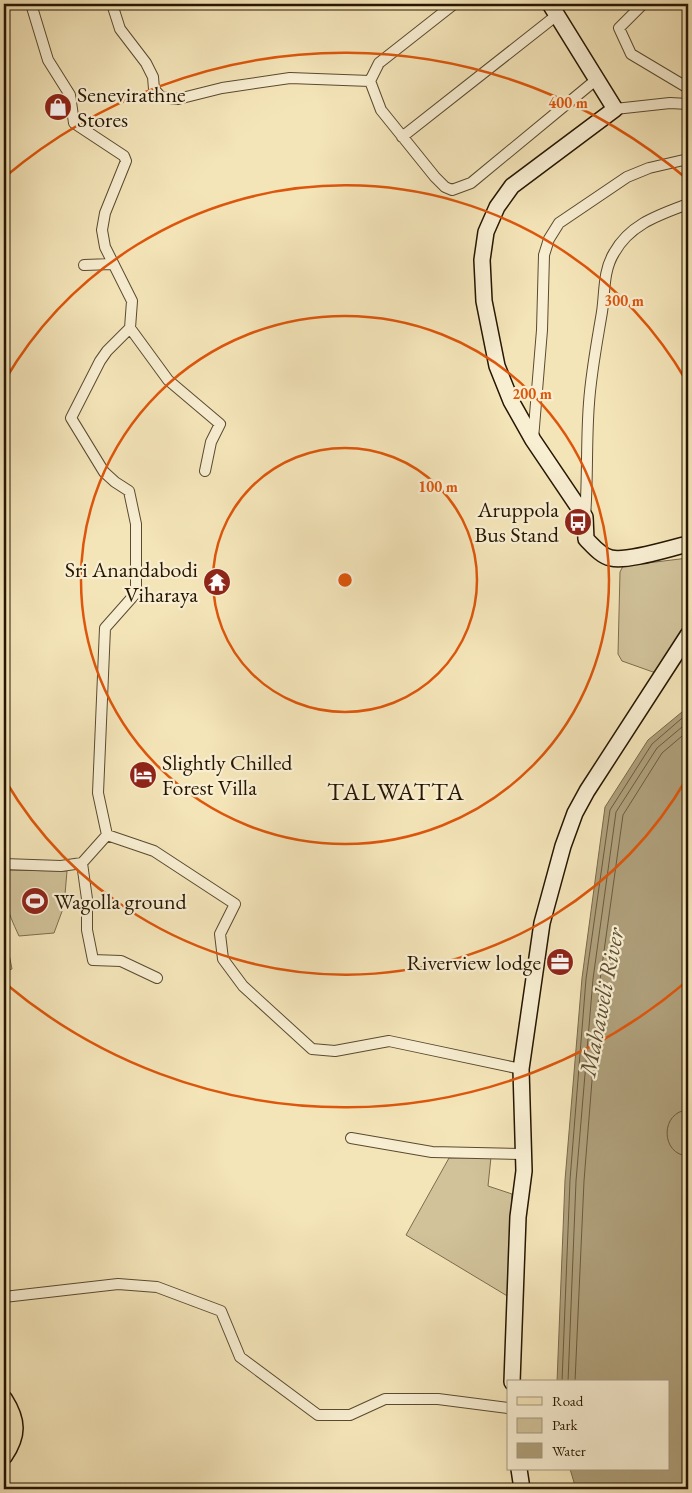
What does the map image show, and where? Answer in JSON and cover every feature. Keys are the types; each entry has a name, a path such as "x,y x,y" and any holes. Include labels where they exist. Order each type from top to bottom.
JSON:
{"main road":[{"path":"4,1399 10,1408 15,1423 13,1441 4,1456"}],"street":[{"path":"31,4 48,60 70,96 74,123 124,156 126,161 105,214 102,230 105,247 112,264 132,301 130,328 100,361 71,418 104,472 128,491 136,524 136,593 105,628 98,793 107,836"},
{"path":"112,4 120,29 146,63 153,77 154,89 160,98 178,99 222,88 290,78 370,81"},
{"path":"454,4 379,64 370,81 381,110 434,177 445,187 452,190 471,183 597,79"},
{"path":"643,4 619,28 631,54 688,88"},
{"path":"402,137 553,9 615,108"},
{"path":"585,517 533,440 511,401 496,366 484,300 482,260 486,232 497,207 512,186 615,108 670,103 688,104"},
{"path":"533,440 542,330 544,255 549,239 559,223 627,177 649,168 688,159"},
{"path":"688,204 654,216 637,227 622,241 613,253 606,272 588,401 585,517 586,539 598,552 610,558 626,558 688,544"},
{"path":"84,265 112,264"},
{"path":"130,328 168,380 220,424 211,442 205,471"},
{"path":"512,1380 518,1217 524,1170 521,1069 542,922 563,846 575,813 587,791 688,635"},
{"path":"4,864 61,866 82,863 107,836"},
{"path":"107,836 154,851 235,904 220,934 223,960 243,986 312,1049 334,1051 389,1041 521,1069"},
{"path":"82,863 87,899 87,930 93,960 121,961 157,978"},
{"path":"351,1138 432,1152 523,1154"},
{"path":"4,1297 118,1284 157,1287 222,1311 240,1357 318,1415 350,1415 385,1399 438,1399 507,1408"},
{"path":"519,1470 522,1489"}],"green space":[{"path":"688,558 688,618 659,669 653,672 622,661 618,654 620,572 623,566"},
{"name":"Wagolla ground","path":"4,870 67,871 64,906 54,933 19,936 7,904"},
{"path":"4,929 12,969 4,971"},
{"path":"491,1157 488,1186 512,1194 509,1297 406,1235 449,1158"}],"water":[{"name":"Mahaweli River","path":"688,707 688,1121 685,1131 688,1192 688,1489 576,1489 570,1470 670,1470 670,1380 557,1380 565,1180 582,978 605,807 648,740"}],"place":[{"name":"Senevirathne Stores","path":"58,107"},
{"name":"Aruppola Bus Stand","path":"578,522"},
{"name":"Sri Anandabodi Viharaya","path":"217,582"},
{"name":"Slightly Chilled Forest Villa","path":"143,775"},
{"name":"Wagolla ground","path":"35,901"},
{"name":"Riverview lodge","path":"560,962"}],"district":[{"name":"TALWATTA","path":"396,791"}]}
